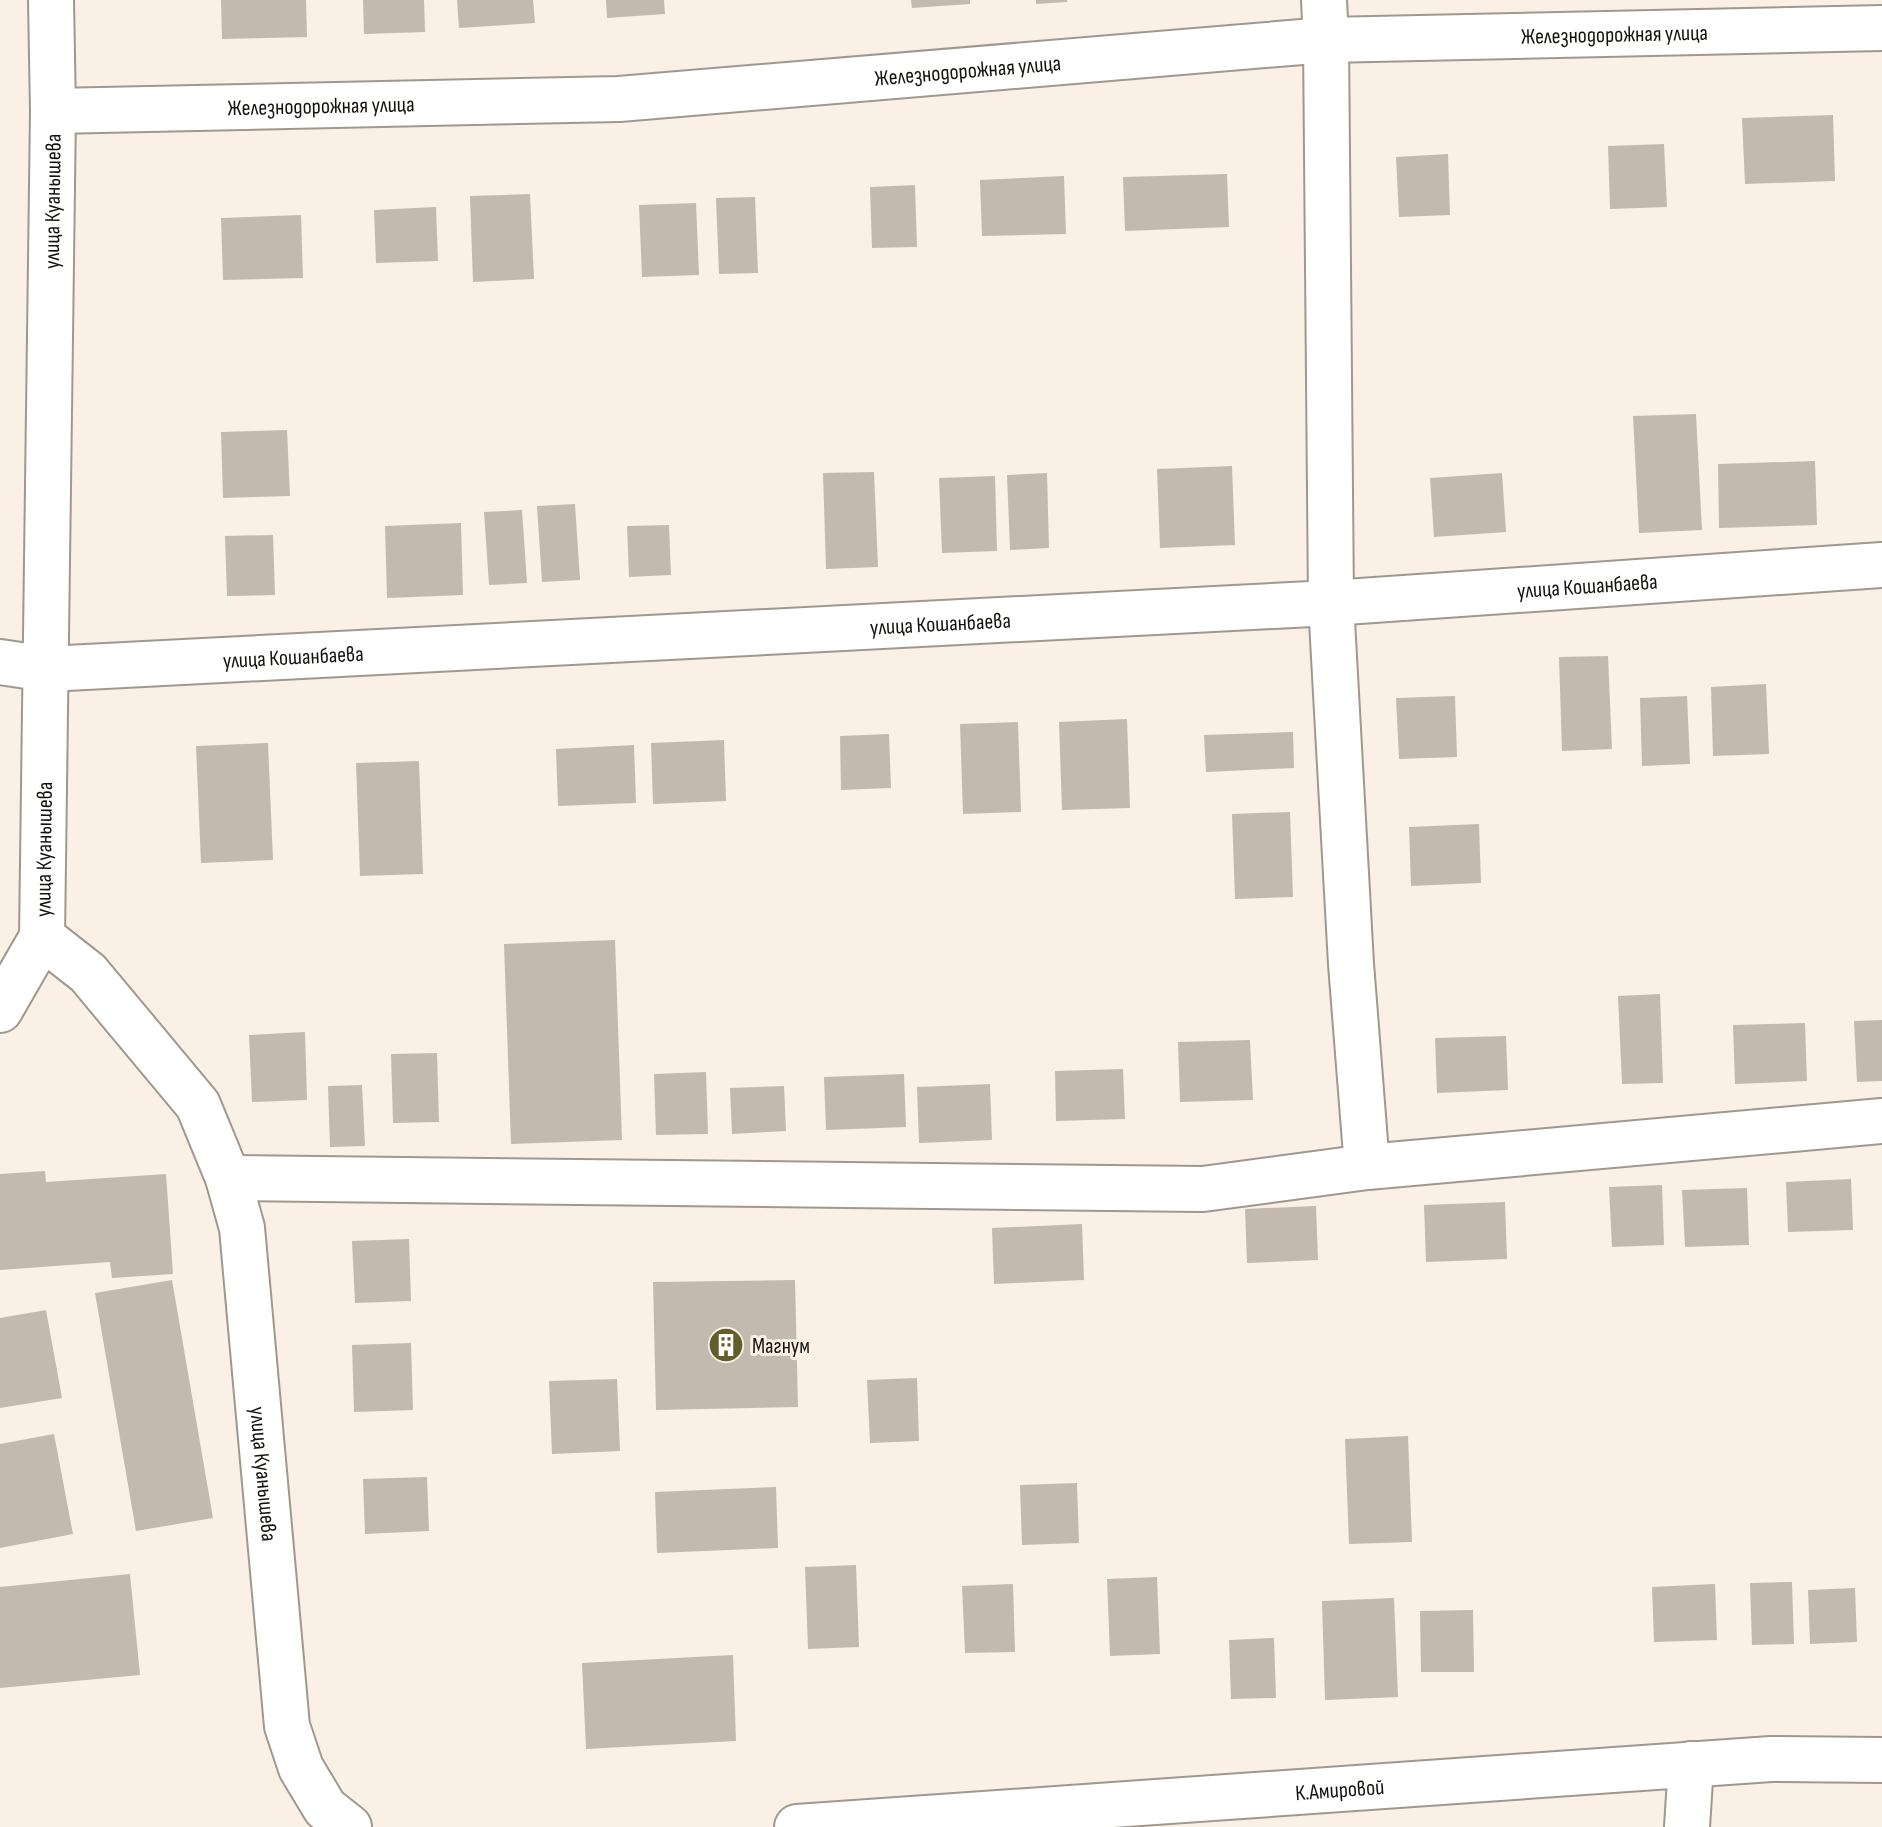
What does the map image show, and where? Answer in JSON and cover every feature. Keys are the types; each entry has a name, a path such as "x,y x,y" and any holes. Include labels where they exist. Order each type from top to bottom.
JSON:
{"street":[{"name":"улица Куанышева","path":"51,0 53,111 42,937 88,973 198,1105 228,1178 242,1228 287,1726 301,1768 325,1808 349,1827"},
{"name":"Железнодорожная улица","path":"53,111 619,99 1325,20 1882,28"},
{"path":"1325,20 1331,603 1351,964 1367,1167"},
{"name":"улица Кошанбаева","path":"0,662 47,669 1331,603 1882,565"},
{"path":"0,1010 42,937"},
{"path":"228,1178 1203,1189 1367,1167 1882,1121"},
{"name":"К.Амировой","path":"797,1827 1771,1759 1882,1760"},
{"path":"1687,1827 1691,1764"}],"building":[{"path":"221,0 306,0 307,37 222,39"},
{"path":"363,0 424,0 425,32 364,34"},
{"path":"457,0 533,0 535,23 459,28"},
{"path":"606,0 664,0 665,14 607,18"},
{"path":"911,0 970,0 970,4 912,8"},
{"path":"1036,0 1067,0 1067,2 1036,4"},
{"path":"1833,115 1835,181 1745,184 1742,118"},
{"path":"1664,144 1667,207 1610,209 1608,146"},
{"path":"1448,154 1450,215 1399,217 1396,157"},
{"path":"1227,174 1229,227 1125,231 1123,177"},
{"path":"1064,176 1066,234 982,236 980,180"},
{"path":"915,185 917,247 872,248 870,187"},
{"path":"530,194 534,279 473,282 470,196"},
{"path":"755,197 758,273 719,274 716,198"},
{"path":"696,203 699,275 642,277 639,205"},
{"path":"436,207 438,261 376,263 374,210"},
{"path":"301,215 303,278 223,280 221,218"},
{"path":"1696,414 1702,530 1639,533 1633,416"},
{"path":"287,430 290,496 223,498 221,432"},
{"path":"1815,461 1817,525 1719,528 1718,464"},
{"path":"1232,466 1235,545 1160,548 1157,469"},
{"path":"874,472 878,567 826,569 823,473"},
{"path":"1047,473 1049,548 1010,550 1007,475"},
{"path":"1502,473 1506,532 1434,537 1430,478"},
{"path":"995,476 997,551 942,553 939,478"},
{"path":"575,504 580,580 542,582 537,506"},
{"path":"522,510 527,583 489,585 484,512"},
{"path":"461,523 463,595 387,598 385,526"},
{"path":"669,525 671,575 629,577 627,526"},
{"path":"273,535 275,595 227,596 225,536"},
{"path":"1608,656 1612,749 1562,751 1559,657"},
{"path":"1766,684 1769,754 1713,756 1711,687"},
{"path":"1455,696 1457,757 1399,759 1396,698"},
{"path":"1687,696 1690,764 1642,766 1640,698"},
{"path":"1127,719 1130,808 1062,810 1059,722"},
{"path":"1018,722 1021,812 963,814 960,724"},
{"path":"1293,732 1294,768 1206,772 1204,735"},
{"path":"889,734 891,788 841,790 840,736"},
{"path":"724,740 726,801 653,804 651,743"},
{"path":"268,743 273,860 201,863 196,746"},
{"path":"634,745 636,803 558,806 556,749"},
{"path":"419,761 423,874 360,876 356,763"},
{"path":"1290,812 1293,897 1235,899 1232,814"},
{"path":"1479,824 1481,883 1411,886 1409,827"},
{"path":"615,940 622,1140 511,1144 504,944"},
{"path":"1660,994 1663,1083 1622,1084 1618,996"},
{"path":"1882,1020 1882,1081 1857,1082 1854,1021"},
{"path":"1805,1023 1807,1081 1735,1084 1733,1025"},
{"path":"305,1032 307,1100 252,1102 249,1035"},
{"path":"1506,1036 1508,1090 1437,1093 1435,1038"},
{"path":"1250,1040 1253,1100 1180,1102 1178,1042"},
{"path":"437,1053 439,1122 393,1123 391,1054"},
{"path":"1123,1069 1125,1119 1056,1121 1055,1071"},
{"path":"706,1072 708,1134 656,1135 654,1074"},
{"path":"904,1074 906,1127 826,1130 824,1077"},
{"path":"990,1084 992,1140 919,1143 917,1087"},
{"path":"362,1085 365,1146 330,1147 328,1086"},
{"path":"784,1086 786,1131 732,1134 730,1088"},
{"path":"45,1171 46,1182 166,1174 173,1274 112,1278 110,1262 0,1270 0,1174"},
{"path":"1851,1179 1853,1230 1788,1232 1786,1182"},
{"path":"1662,1185 1664,1245 1612,1247 1609,1187"},
{"path":"1747,1188 1749,1245 1685,1247 1682,1190"},
{"path":"1505,1202 1507,1259 1426,1262 1424,1205"},
{"path":"1316,1206 1318,1260 1247,1263 1245,1209"},
{"path":"1082,1224 1084,1280 994,1284 992,1228"},
{"path":"409,1239 411,1301 355,1303 352,1241"},
{"path":"172,1280 213,1518 136,1531 95,1293"},
{"name":"Магнум","path":"795,1280 798,1407 656,1410 653,1282"},
{"path":"46,1310 62,1398 0,1408 0,1318"},
{"path":"411,1343 413,1410 354,1412 352,1345"},
{"path":"917,1378 919,1441 870,1443 867,1380"},
{"path":"617,1379 620,1451 552,1454 549,1381"},
{"path":"54,1434 73,1534 0,1548 0,1444"},
{"path":"1408,1436 1412,1542 1349,1544 1345,1439"},
{"path":"427,1477 429,1531 365,1534 363,1479"},
{"path":"1077,1483 1079,1543 1022,1545 1020,1485"},
{"path":"776,1487 778,1548 657,1553 655,1492"},
{"path":"856,1565 859,1647 808,1649 805,1567"},
{"path":"130,1574 140,1675 0,1688 0,1587"},
{"path":"1157,1577 1160,1654 1110,1656 1107,1579"},
{"path":"1792,1582 1794,1644 1752,1645 1750,1583"},
{"path":"1013,1584 1015,1652 965,1653 962,1586"},
{"path":"1715,1584 1717,1640 1654,1642 1652,1587"},
{"path":"1855,1588 1857,1642 1810,1644 1808,1590"},
{"path":"1394,1598 1398,1697 1325,1700 1322,1601"},
{"path":"1473,1610 1474,1672 1421,1672 1420,1611"},
{"path":"1274,1638 1276,1698 1231,1699 1229,1640"},
{"path":"733,1655 736,1741 586,1749 582,1663"}],"place":[{"name":"Магнум","path":"726,1345"}]}
